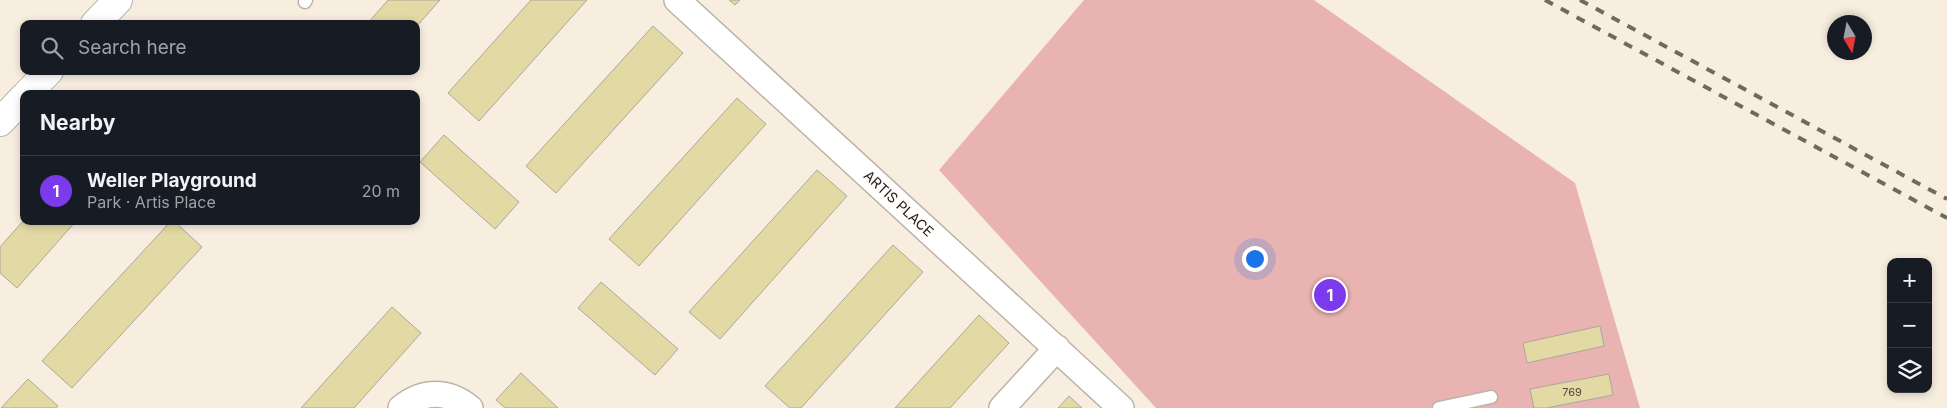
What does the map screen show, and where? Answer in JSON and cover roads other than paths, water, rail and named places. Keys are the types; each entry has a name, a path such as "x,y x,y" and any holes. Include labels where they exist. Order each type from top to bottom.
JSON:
{"street":[{"path":"99,20 118,0"},
{"name":"ARTIS PLACE","path":"677,0 1121,408"},
{"path":"31,90 45,75"},
{"path":"0,122 20,101"},
{"path":"1002,408 1057,348"},
{"path":"401,408 422,396 439,394 454,397 470,408"}],"lane":[{"path":"1439,408 1491,397"}],"railway":[{"path":"1545,0 1947,218"},
{"path":"1580,0 1947,199"}],"place":[{"name":"Weller Playground","path":"1330,295"}]}
